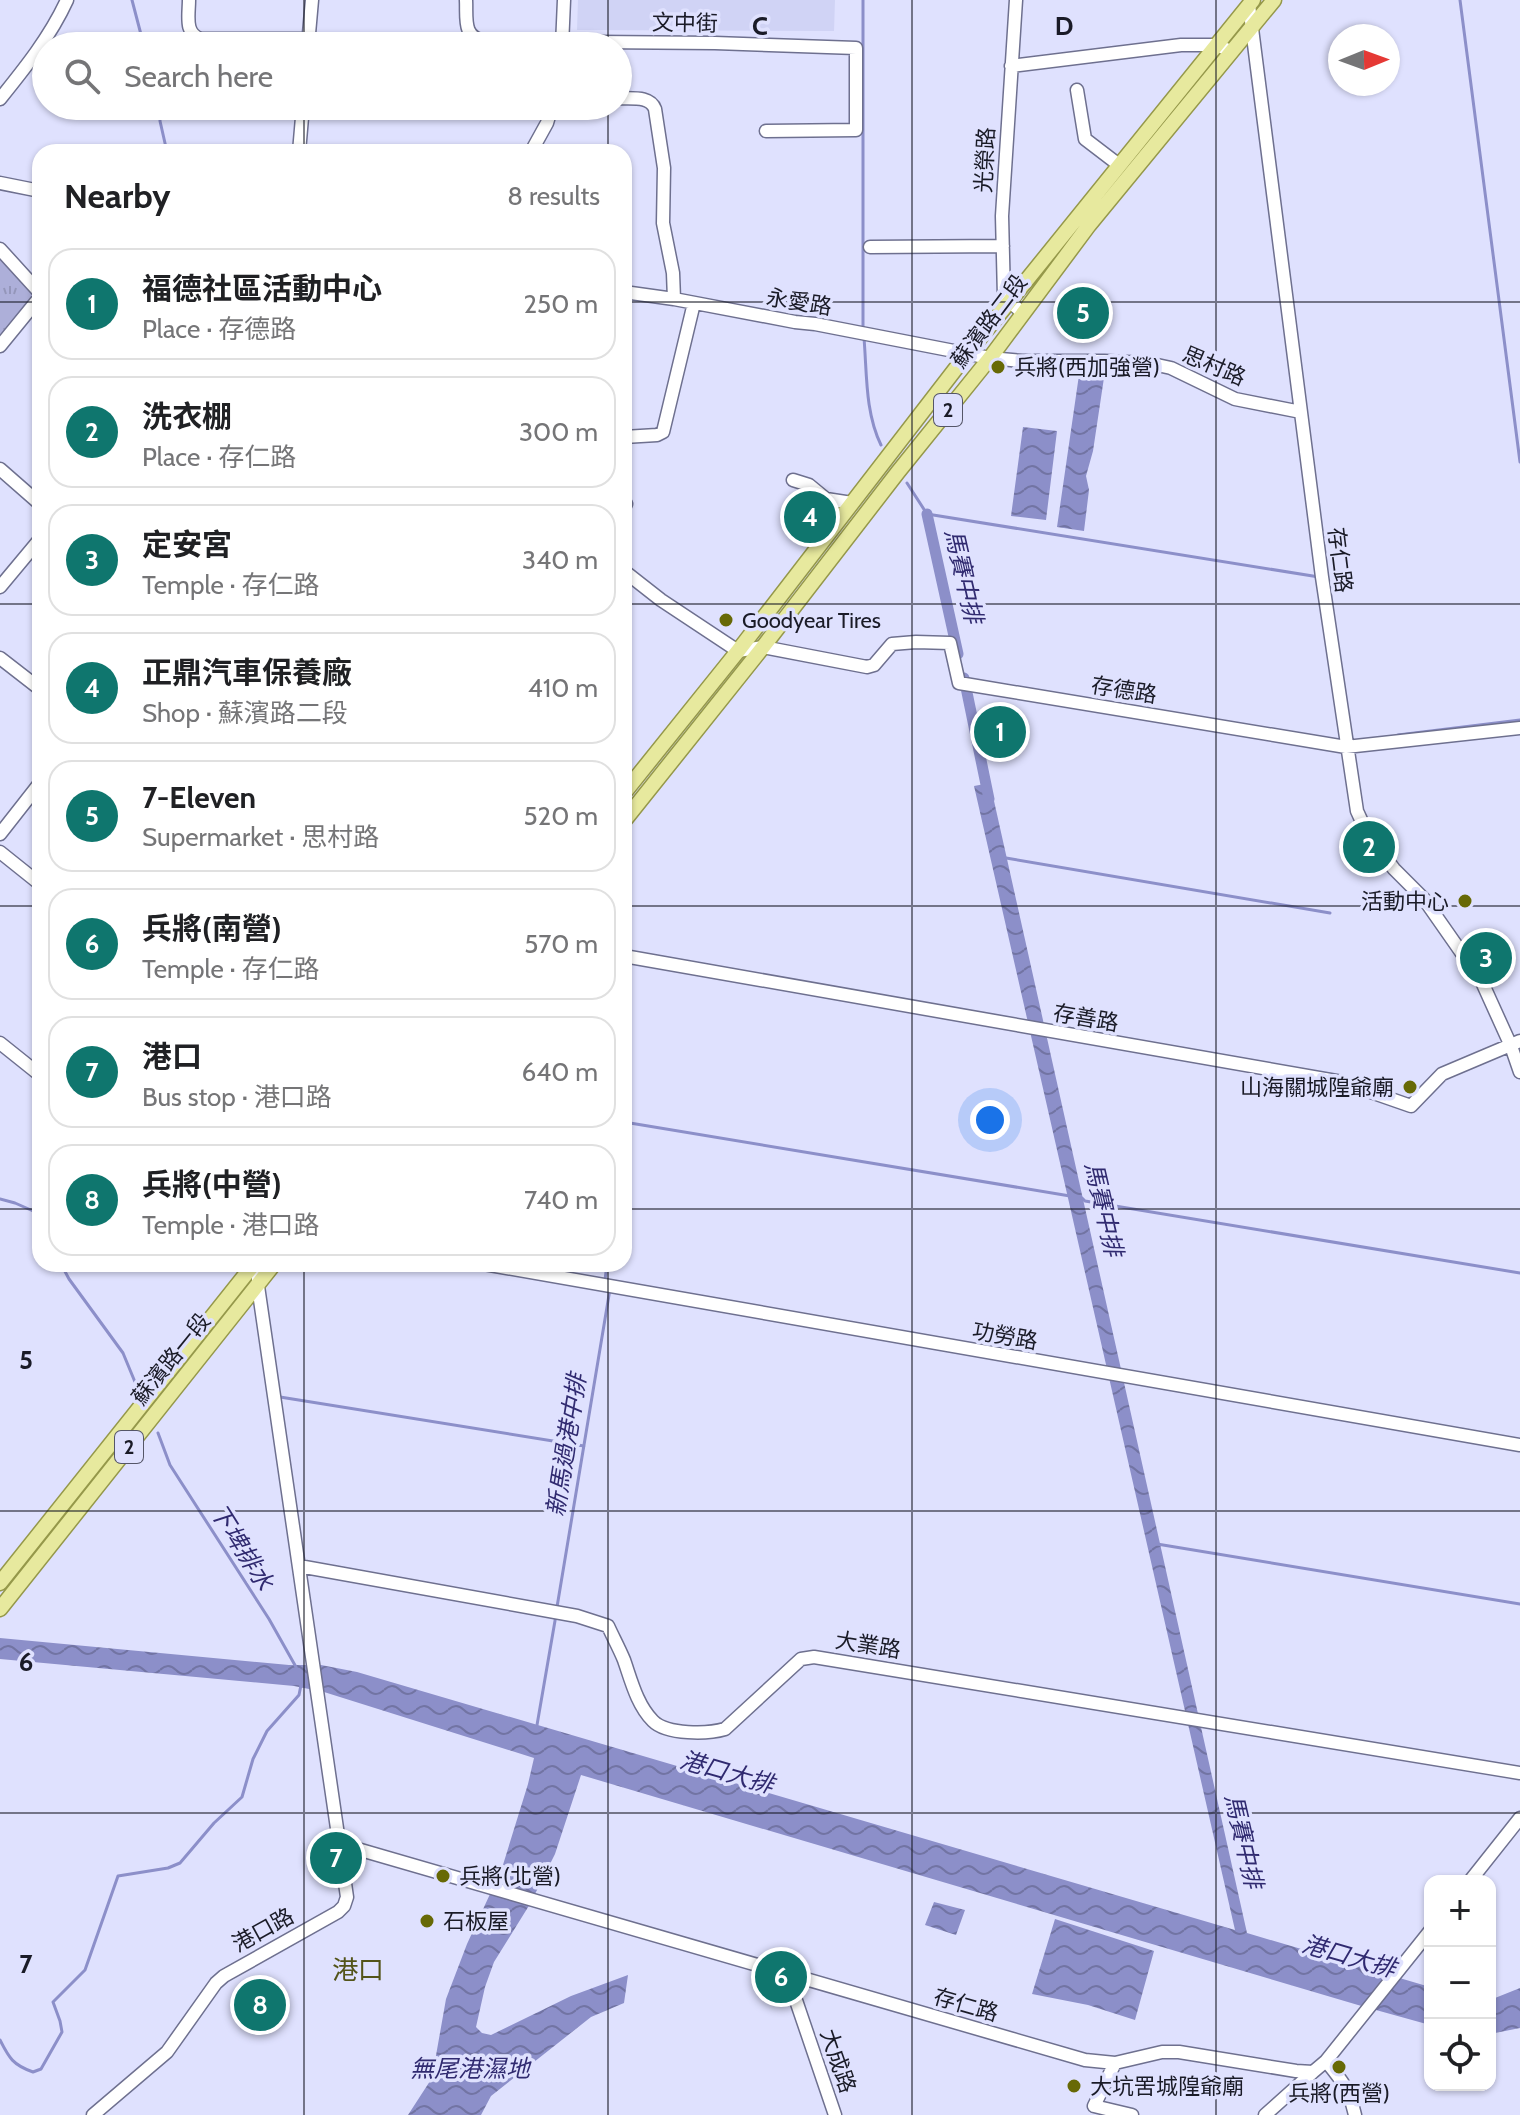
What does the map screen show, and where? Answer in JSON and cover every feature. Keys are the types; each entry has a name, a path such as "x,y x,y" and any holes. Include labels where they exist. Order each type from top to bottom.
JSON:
{"main road":[{"name":"蘇濱路二段","path":"632,780 738,651 967,354 1274,0"},
{"name":"蘇濱路二段","path":"632,811 990,358 1023,313 1119,165 1251,2"},
{"name":"蘇濱路一段","path":"0,1609 250,1272"},
{"name":"2","path":"258,1286 268,1272"},
{"name":"蘇濱路一段","path":"0,1583 258,1286"}],"street":[{"path":"50,32 67,0"},
{"path":"189,0 190,32"},
{"path":"309,32 312,0"},
{"name":"文中街","path":"466,0 470,32"},
{"path":"563,32 564,0"},
{"name":"光榮路","path":"1009,303 1004,297 1002,216 1016,0"},
{"name":"存仁路","path":"1251,2 1301,412 1357,811 1368,835 1394,869 1424,899 1482,982 1516,1044 1520,1072"},
{"name":"文中街","path":"632,44 856,48 856,130 766,131"},
{"path":"1011,66 1181,45 1216,45 1231,51"},
{"path":"0,99 32,59"},
{"path":"1077,90 1085,139 1119,165"},
{"path":"632,99 648,100 655,109 664,168 663,223 673,273 674,299"},
{"path":"300,144 302,120"},
{"path":"535,144 548,120"},
{"path":"0,183 32,189"},
{"path":"870,247 1003,246"},
{"path":"0,249 32,286"},
{"name":"永愛路","path":"632,293 967,354"},
{"path":"632,437 663,432 694,303"},
{"path":"1009,303 1023,313"},
{"path":"0,346 32,305"},
{"name":"思村路","path":"967,354 1022,361 1148,363 1171,368 1235,399 1301,412"},
{"path":"0,469 32,497"},
{"path":"793,480 809,485 826,499 852,503"},
{"path":"0,587 32,549"},
{"path":"632,577 738,651 763,647"},
{"name":"存德路","path":"763,647 867,667 874,665 892,644 950,643 959,683 1346,747 1520,728"},
{"path":"0,658 32,683"},
{"path":"0,834 32,793"},
{"path":"632,793 641,799"},
{"path":"0,852 32,878"},
{"name":"存善路","path":"632,957 1342,1082 1411,1106 1442,1074 1516,1044"},
{"path":"0,1043 32,1069"},
{"path":"257,1272 299,1566"},
{"name":"功勞路","path":"530,1272 1520,1445"},
{"name":"港口路","path":"93,2115 167,2052 224,1976 344,1906 347,1888 299,1566"},
{"name":"大業路","path":"299,1566 577,1616 608,1626 631,1685 654,1722 664,1728 698,1733 725,1729 801,1659 814,1657 1520,1773"},
{"path":"1475,1875 1520,1818"},
{"name":"存仁路","path":"340,1844 428,1874 536,1901 1085,2060 1115,2063 1162,2052 1179,2052 1313,2072"},
{"path":"1265,2115 1326,2061 1424,1938"},
{"name":"大成路","path":"787,1974 835,2115"},
{"path":"1326,2061 1345,2085 1355,2115"},
{"path":"1115,2063 1094,2106 1132,2115"}],"shaded area":[{"path":"578,0 835,0 834,31 577,30"}],"green space":[{"path":"0,254 32,285 32,304 0,346"}],"water":[{"path":"1080,368 1105,371 1093,451 1086,476 1089,490 1084,531 1057,527"},
{"path":"1023,427 1057,431 1046,520 1011,516"},
{"name":"無尾港濕地","path":"990,783 1247,1933 1424,1985 1424,2023 581,1775 555,1854 530,1904 494,1962 476,2027 482,2033 491,2035 571,1996 628,1975 624,2003 591,2017 491,2096 481,2115 408,2115 432,2078 446,1999 502,1868 534,1758 324,1692 294,1686 0,1659 0,1638 289,1665 321,1665 357,1672 1235,1930 974,786"},
{"path":"934,1902 965,1910 956,1935 925,1925"},
{"path":"1055,1919 1154,1951 1135,2020 1088,2005 1032,1994"},
{"path":"1520,1988 1520,2028 1496,2033 1496,1998"}],"waterway":[{"path":"132,0 140,32"},
{"path":"863,0 863,327"},
{"path":"1460,0 1520,462"},
{"path":"160,120 165,144"},
{"path":"864,338 869,406 881,445"},
{"path":"907,483 927,514 1319,577"},
{"name":"馬賽中排","path":"927,514 958,654"},
{"name":"馬賽中排","path":"964,678 989,799"},
{"path":"1398,735 1520,720"},
{"path":"1006,858 1330,913"},
{"path":"632,1123 1070,1196"},
{"path":"1082,1198 1085,1201 1520,1273"},
{"name":"下埤排水","path":"0,1199 32,1210"},
{"name":"下埤排水","path":"65,1272 123,1353 135,1382"},
{"name":"新馬過港中排","path":"605,1280 606,1272"},
{"name":"新馬過港中排","path":"557,1607 610,1289"},
{"path":"280,1397 584,1446"},
{"name":"下埤排水","path":"158,1433 170,1465 269,1619 296,1667"},
{"path":"1157,1544 1520,1604"},
{"name":"新馬過港中排","path":"537,1725 556,1615"},
{"path":"0,2040 16,2064 33,2072 41,2069 62,2032 53,2002 85,1970 118,1876 168,1868 180,1863 214,1823 242,1797 253,1759 267,1731 299,1695 301,1685"}],"place":[{"name":"7-Eleven","path":"1083,313"},
{"name":"兵將(西加強營)","path":"998,367"},
{"name":"正鼎汽車保養廠","path":"810,517"},
{"name":"Goodyear Tires","path":"726,620"},
{"name":"福德社區活動中心","path":"1000,732"},
{"name":"洗衣棚","path":"1369,847"},
{"name":"活動中心","path":"1465,901"},
{"name":"定安宮","path":"1486,958"},
{"name":"山海關城隍爺廟","path":"1410,1087"},
{"name":"港口","path":"336,1858"},
{"name":"兵將(北營)","path":"443,1876"},
{"name":"石板屋","path":"427,1921"},
{"name":"兵將(南營)","path":"781,1977"},
{"name":"兵將(中營)","path":"260,2005"},
{"name":"兵將(西營)","path":"1339,2067"},
{"name":"大坑罟城隍爺廟","path":"1074,2086"}],"district":[{"name":"港口","path":"358,1970"}],"water label":[{"name":"港口大排","path":"727,1772"},
{"name":"港口大排","path":"1349,1956"}]}
